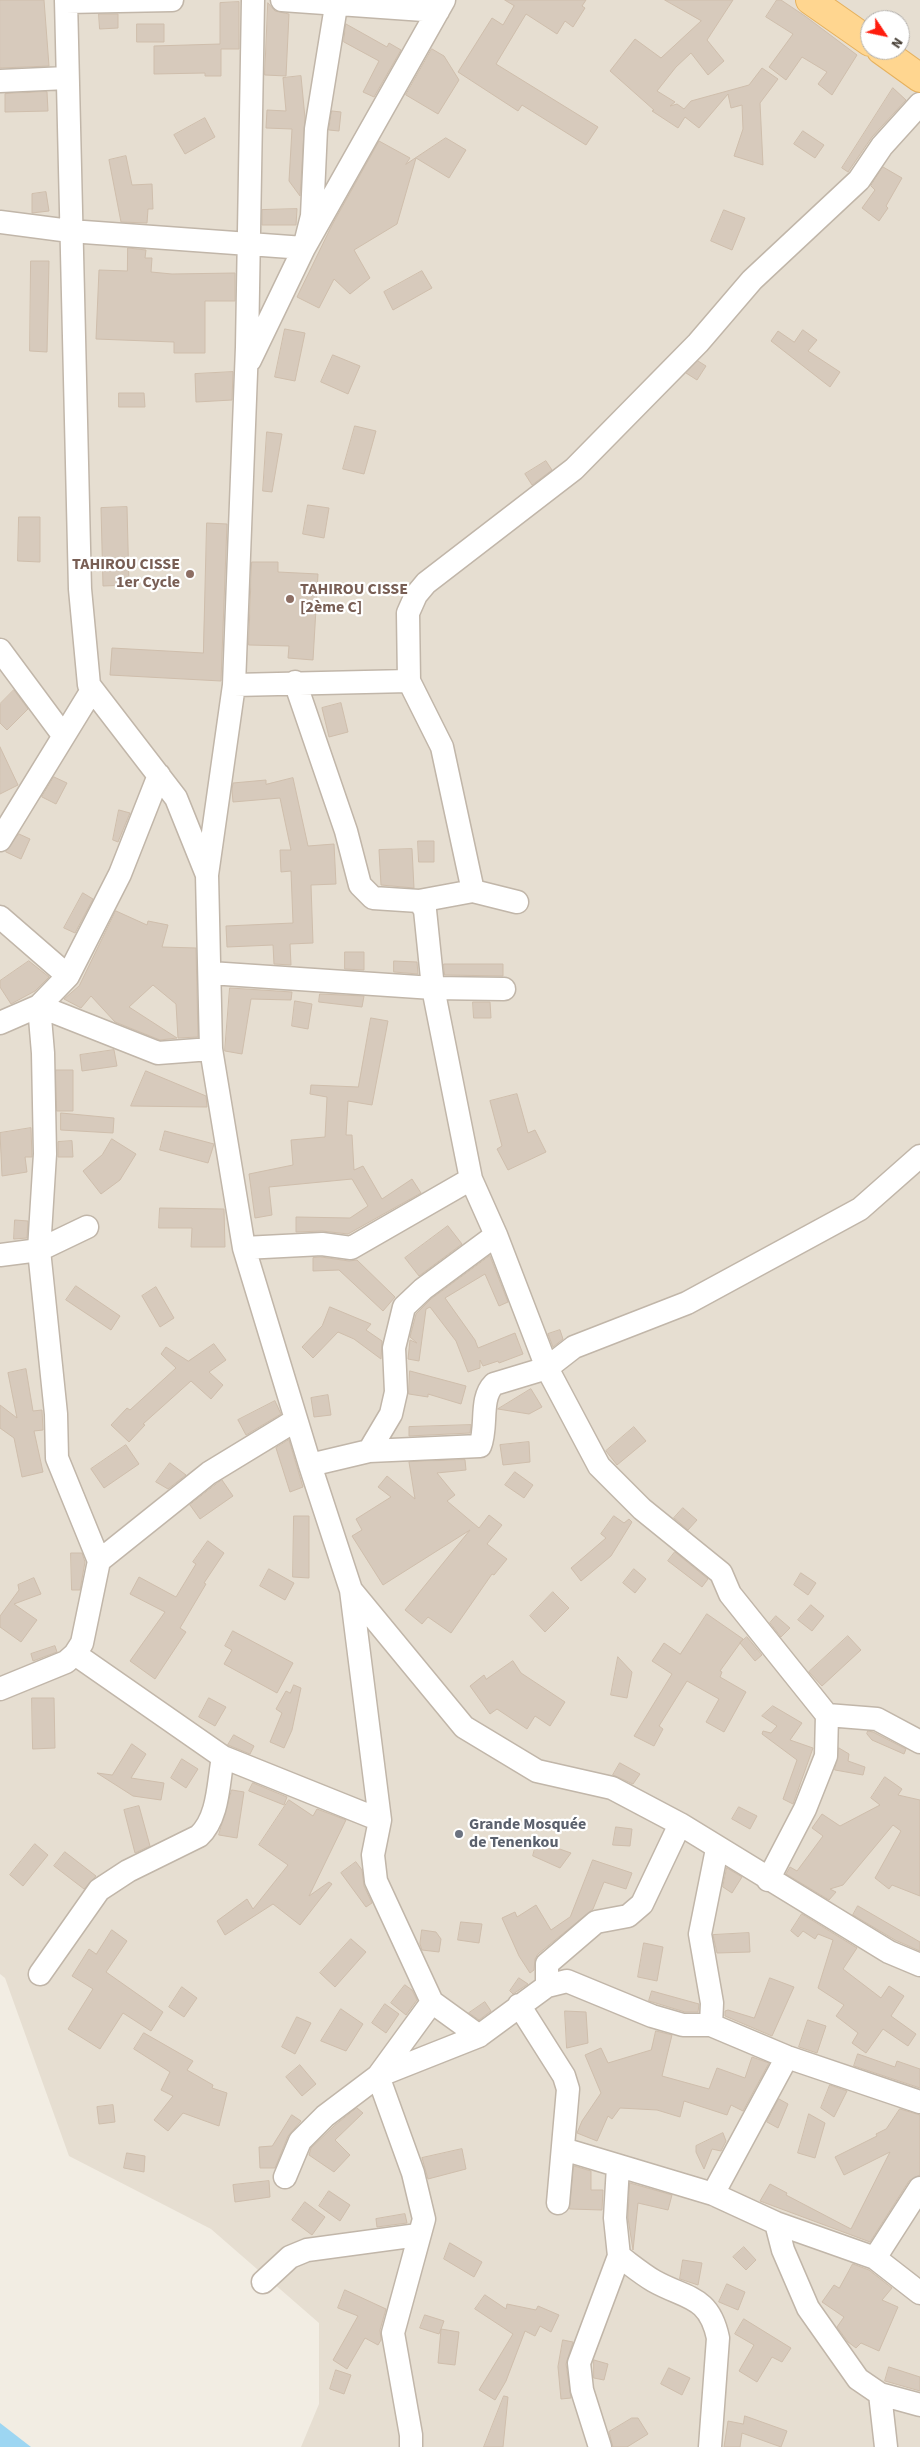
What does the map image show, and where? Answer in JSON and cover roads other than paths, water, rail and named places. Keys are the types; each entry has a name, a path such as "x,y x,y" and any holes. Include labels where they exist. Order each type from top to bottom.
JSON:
{"main road":[{"path":"810,0 860,35"},
{"path":"896,60 917,74"}],"street":[{"path":"172,0 66,1 80,588 88,685 176,798 207,875"},
{"path":"253,0 246,367 234,685 207,875 211,1049 244,1248 310,1465 351,1590 380,1820 373,1855 376,1881 432,2002 480,2036"},
{"path":"246,367 304,248 441,6 282,0"},
{"path":"304,248 312,216 316,129 337,2"},
{"path":"0,81 67,78"},
{"path":"473,891 442,747 409,681 408,613 416,595 426,583 574,470 698,343 752,280 859,180 882,146 920,104"},
{"path":"0,222 70,231 304,248"},
{"path":"0,650 63,735"},
{"path":"234,685 295,682 409,681"},
{"path":"295,682 346,831 360,885 372,898 419,900 473,891 517,902"},
{"path":"0,840 92,690"},
{"path":"0,1023 39,1006 68,976 120,874 159,775"},
{"path":"419,900 425,910 433,988 471,1179 496,1235 547,1368 599,1466 642,1509 721,1573 730,1594 827,1715 826,1756 806,1809 768,1880"},
{"path":"0,917 68,976"},
{"path":"210,973 433,988 504,990"},
{"path":"39,1006 158,1053 211,1049"},
{"path":"0,1689 66,1662 75,1654 82,1643 98,1561 57,1458 56,1414 39,1250 45,1154 44,1054 39,1006"},
{"path":"310,1465 368,1451 480,1446 484,1434 488,1389 494,1384 547,1368 574,1347 687,1303 860,1209 920,1156"},
{"path":"244,1248 322,1244 351,1248 471,1179"},
{"path":"0,1255 39,1250 87,1227"},
{"path":"368,1451 391,1414 396,1392 394,1348 404,1307 423,1290 496,1235"},
{"path":"98,1561 209,1473 296,1420"},
{"path":"351,1590 464,1727 537,1771 612,1788 680,1824 716,1849 889,1952 920,1965"},
{"path":"75,1654 150,1704 223,1757 380,1820"},
{"path":"827,1715 877,1719 920,1742"},
{"path":"40,1974 98,1890 128,1871 199,1836 207,1828 213,1816 223,1757"},
{"path":"547,1986 547,1964 596,1922 628,1916 642,1904 680,1824"},
{"path":"711,2026 712,2003 700,1934 716,1849"},
{"path":"285,2177 300,2141 325,2116 378,2076 480,2036 547,1986 567,1981 652,2016 683,2025 711,2026 787,2057 920,2102"},
{"path":"378,2076 432,2002"},
{"path":"519,2006 564,2076 568,2089 558,2203"},
{"path":"713,2194 787,2057"},
{"path":"378,2076 413,2173 424,2219 418,2235 393,2333 411,2435 411,2447"},
{"path":"563,2149 713,2194 776,2223 875,2258 920,2293"},
{"path":"600,2447 582,2390 579,2363 619,2256 615,2218 618,2166"},
{"path":"875,2258 920,2188"},
{"path":"776,2223 783,2250 808,2308 858,2378 880,2394 920,2405"},
{"path":"263,2282 290,2257 307,2250 418,2235"},
{"path":"619,2256 654,2281 701,2303 716,2327 718,2338 710,2447"},
{"path":"880,2394 886,2447"}],"water":[{"path":"0,2423 31,2447 0,2447"}],"place":[{"name":"TAHIROU CISSE 1er Cycle","path":"190,574"},
{"name":"TAHIROU CISSE [2ème C]","path":"290,599"},
{"name":"Grande Mosquée de Tenenkou","path":"459,1834"}]}
